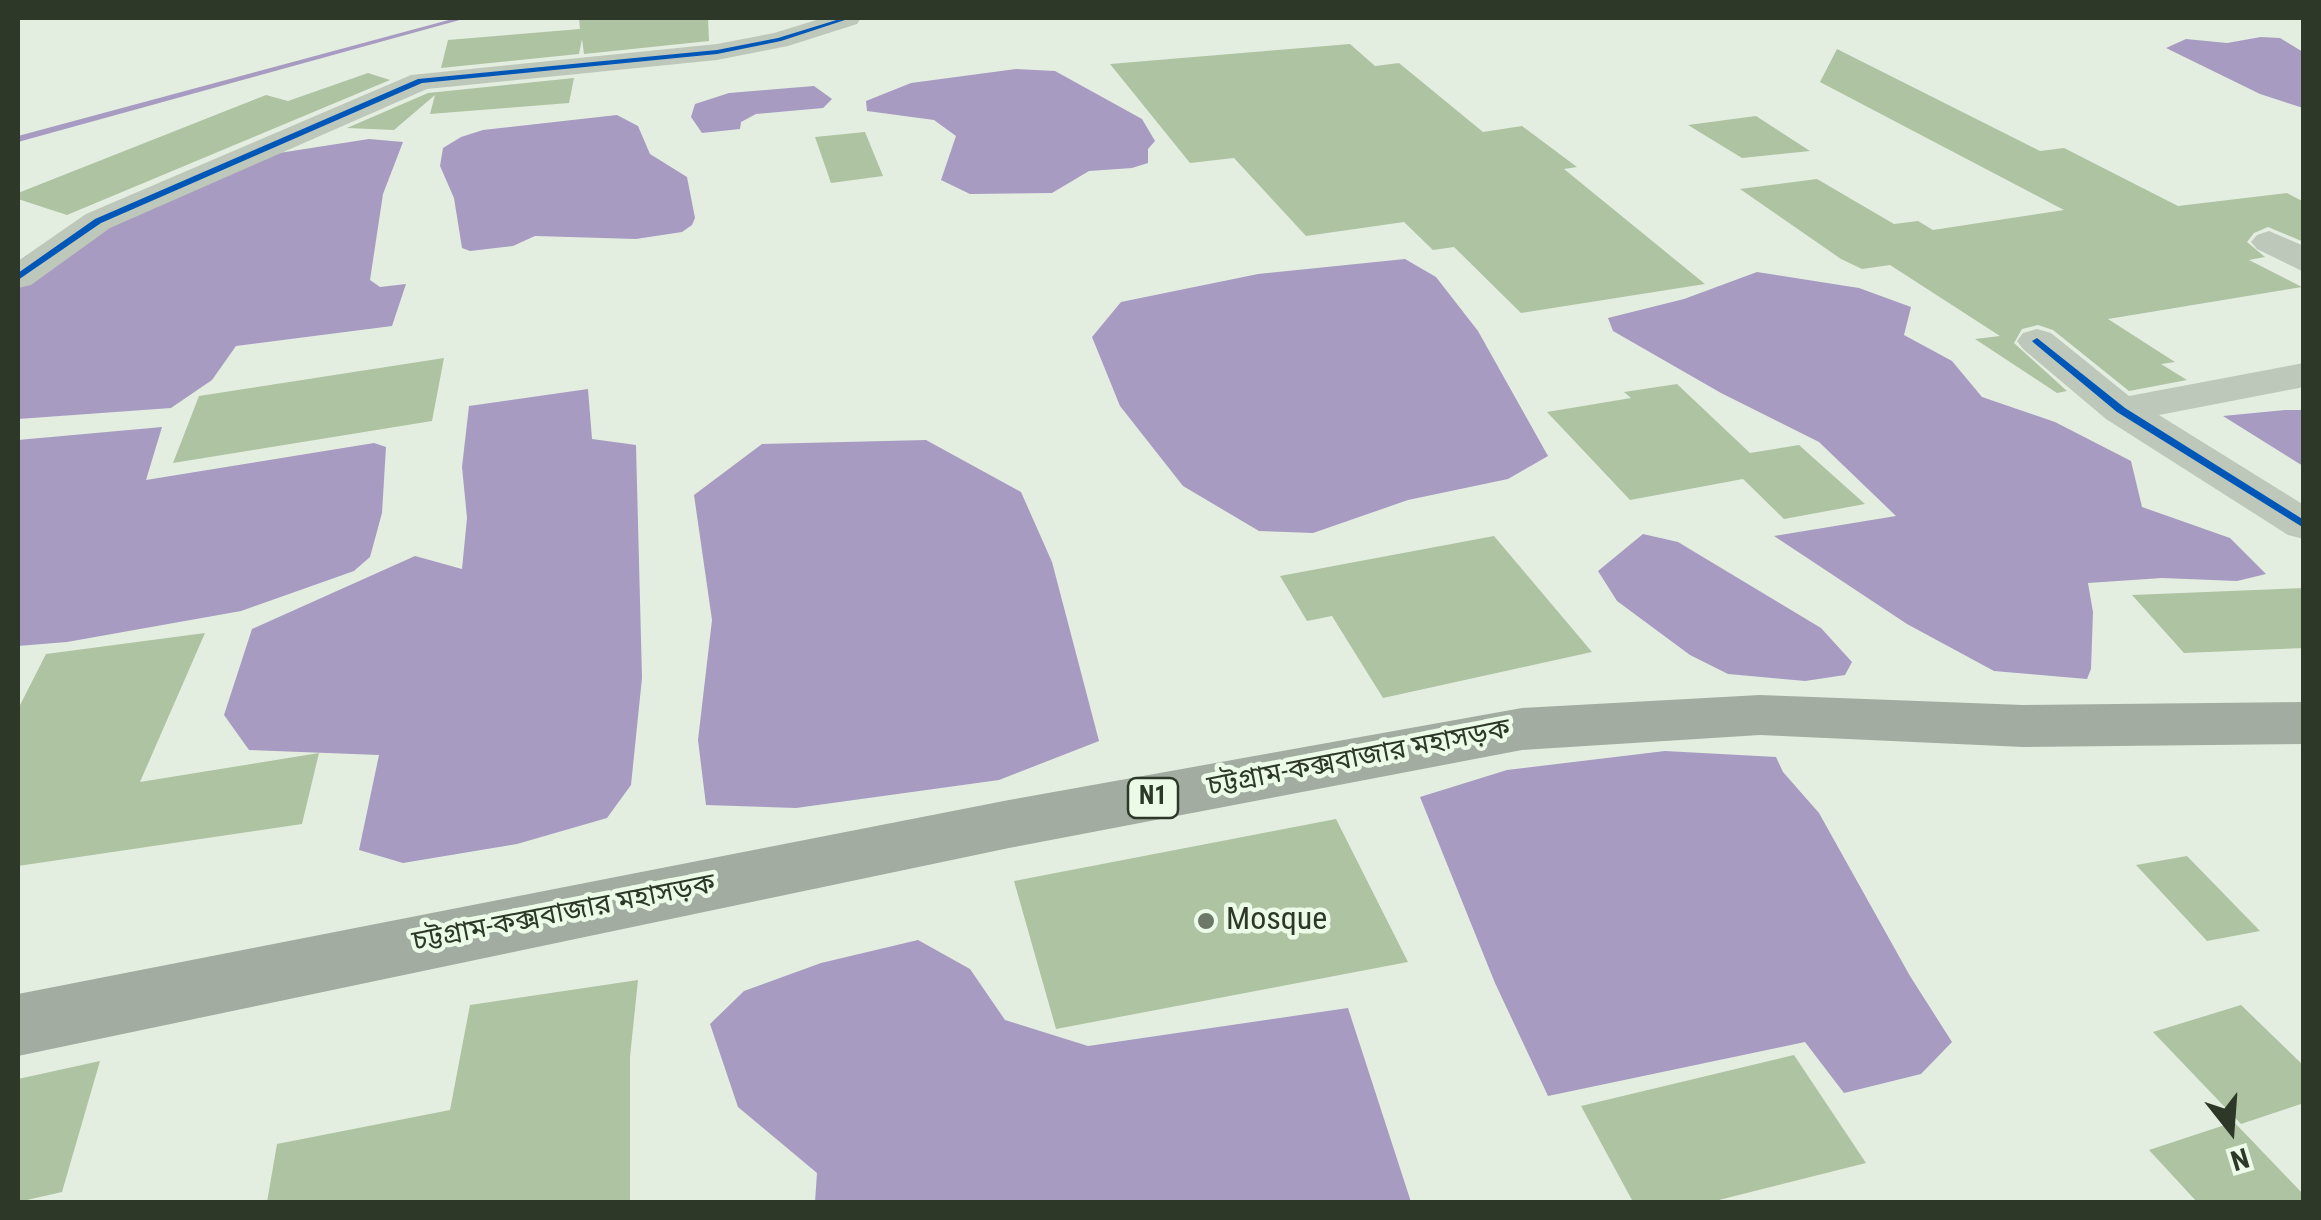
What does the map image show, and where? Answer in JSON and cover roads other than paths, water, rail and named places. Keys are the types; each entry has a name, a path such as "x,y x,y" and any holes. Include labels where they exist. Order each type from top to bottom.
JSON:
{"highway":[{"name":"চট্টগ্রাম-কক্সবাজার মহাসড়ক","path":"18,1025 989,828 1522,729 1760,715 2023,726 2304,723"}],"street":[{"path":"18,277 98,221 420,81 717,52 780,40 848,18"},
{"path":"2270,242 2304,260"},
{"path":"2038,341 2121,410 2304,525"},
{"path":"2121,410 2304,375"}],"waterway":[{"path":"18,139 463,18"}],"place":[{"name":"Mosque","path":"1206,921"}]}
